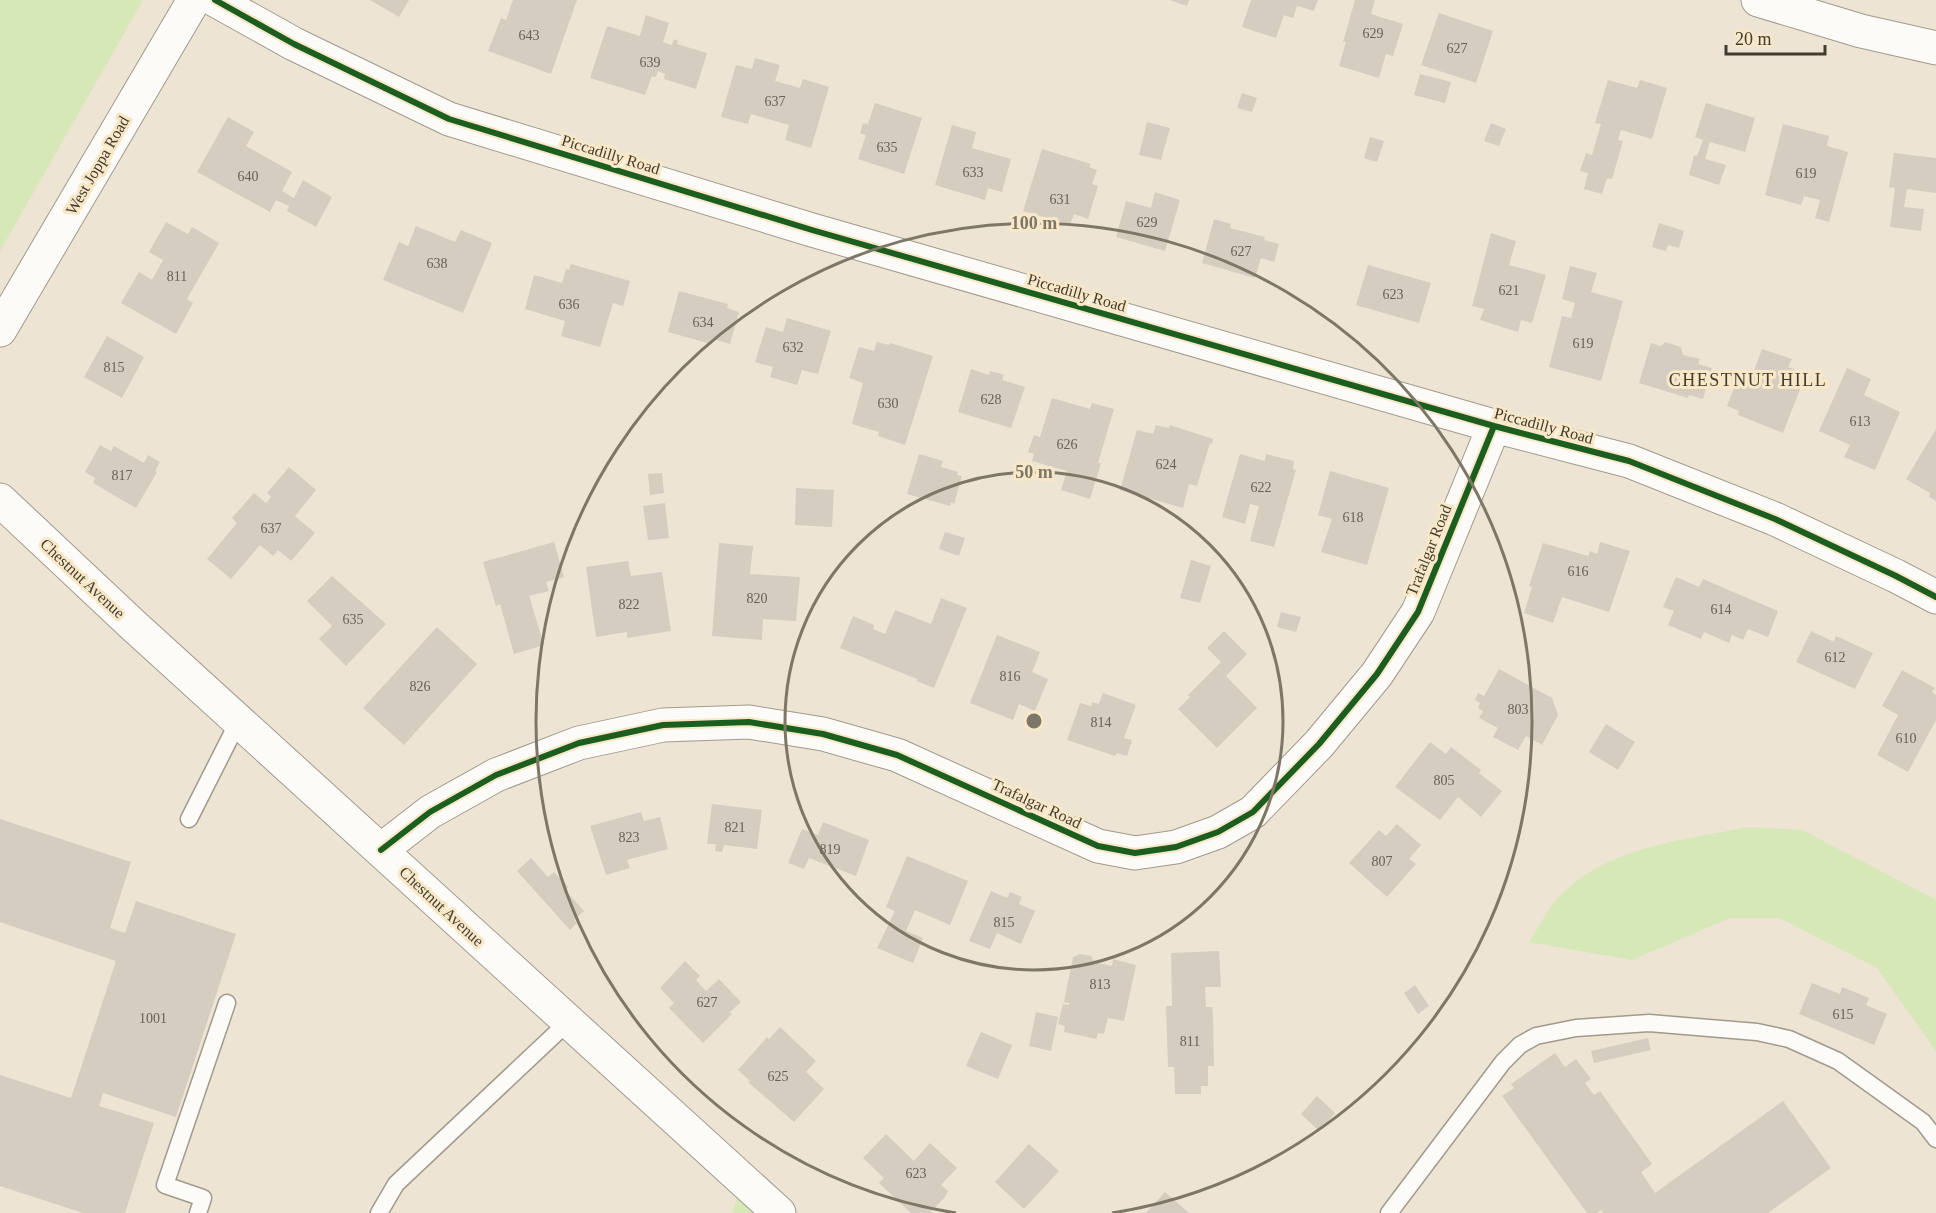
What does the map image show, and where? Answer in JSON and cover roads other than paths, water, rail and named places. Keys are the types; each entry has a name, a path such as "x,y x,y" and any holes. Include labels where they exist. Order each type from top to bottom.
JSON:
{"street":[{"name":"West Joppa Road","path":"0,330 194,0"},
{"name":"Piccadilly Road","path":"215,0 294,44 449,119 812,230 1494,426 1629,461 1774,519 1936,597"},
{"path":"1758,0 1860,31 1936,48"},
{"name":"Trafalgar Road","path":"381,850 430,812 495,775 579,743 663,725 749,722 823,734 897,755 1098,846 1135,854 1176,847 1218,832 1253,812 1318,744 1377,674 1418,612 1494,426"},
{"name":"Chestnut Avenue","path":"0,500 778,1213"}],"lane":[{"path":"189,819 239,720"},
{"path":"198,1213 203,1198 165,1185 227,1003"},
{"path":"380,1213 396,1184 568,1022"},
{"path":"1389,1213 1503,1062 1520,1045 1536,1036 1576,1028 1649,1023 1757,1032 1789,1039 1838,1060 1923,1122 1936,1139"}],"district":[{"name":"CHESTNUT HILL","path":"1748,380"}]}
